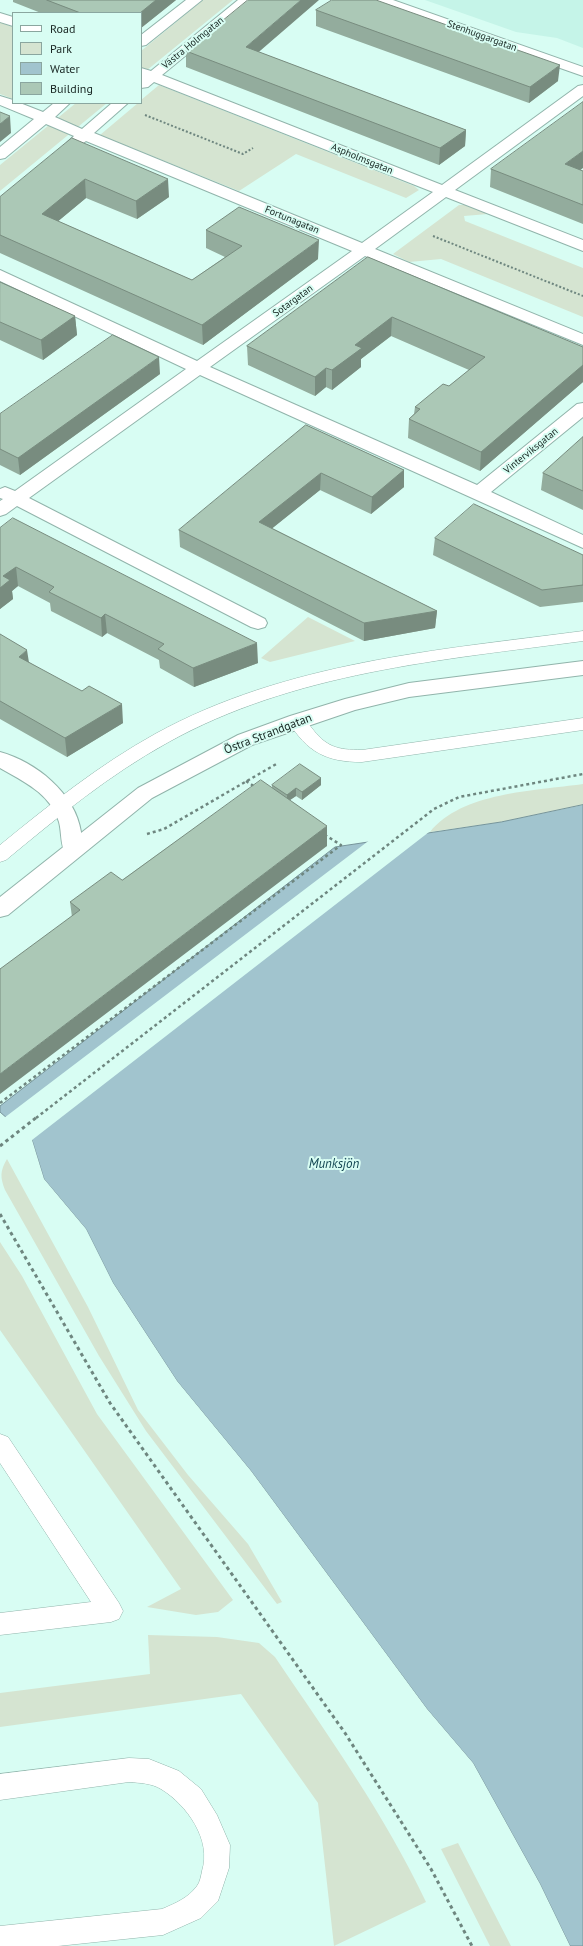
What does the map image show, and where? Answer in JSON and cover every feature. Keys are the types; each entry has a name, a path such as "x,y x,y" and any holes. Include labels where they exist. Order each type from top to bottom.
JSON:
{"street":[{"path":"142,41 195,0"},
{"name":"Västra Holmgatan","path":"142,84 147,74 246,0"},
{"name":"Stenhuggargatan","path":"380,0 583,72"},
{"path":"0,17 12,22"},
{"name":"Aspholmsgatan","path":"147,74 583,246"},
{"name":"Sotargatan","path":"0,510 8,495 200,369 445,192 583,89"},
{"name":"Fortunagatan","path":"0,100 583,340"},
{"path":"0,155 62,104"},
{"path":"60,154 120,104"},
{"path":"0,275 200,369 479,493 583,542"},
{"name":"Vinterviksgatan","path":"479,493 583,408"},
{"path":"8,495 258,624"},
{"name":"Östra Strandgatan","path":"0,909 145,793 196,764 245,740 297,721 352,704 409,690 583,668"},
{"path":"0,759 46,786 62,804 69,821 73,850"}],"lane":[{"path":"0,855 62,804 162,738 238,703 328,675 426,657 583,636"},
{"path":"297,721 312,743 325,751 342,757 362,756 583,724"},
{"path":"0,1444 111,1611 0,1624"},
{"path":"0,1787 129,1770 149,1770 170,1780 192,1798 208,1824 217,1846 216,1868 209,1892 192,1909 163,1922 0,1939"}],"path":[{"path":"401,224 583,296"},
{"path":"141,836 164,829 276,764 317,745"},
{"path":"0,1146 415,822 434,809 459,797 583,774"},
{"path":"246,781 258,790"},
{"path":"0,1103 341,845 321,832"},
{"path":"0,1214 110,1403 345,1733 431,1869 472,1946"}],"shaded area":[{"path":"425,0 583,0 583,48 557,38 516,32"}],"green space":[{"path":"203,0 233,0 142,74 142,50"},
{"path":"0,22 12,27 12,99 0,94"},
{"path":"159,85 414,186 419,190 406,198 296,154 239,191 100,135 137,104 142,104 142,99"},
{"path":"75,104 106,104 0,191 0,165"},
{"path":"459,205 466,205 488,214 464,216 465,221 583,268 583,317 441,259 409,262 393,254"},
{"path":"308,617 355,641 270,662 261,658"},
{"path":"583,784 583,805 501,822 430,832 444,819 461,809 480,801 521,792"},
{"path":"7,1159 88,1307 138,1410 188,1475 248,1544 282,1602 277,1604 146,1431 99,1356 5,1190 2,1181 2,1174 3,1167"},
{"path":"0,1242 22,1276 97,1414 233,1600 218,1612 196,1615 147,1607 181,1589 0,1330"},
{"path":"148,1635 217,1637 259,1643 275,1657 336,1747 374,1807 393,1838 426,1902 334,1946 318,1803 241,1694 0,1727 0,1693 150,1674"},
{"path":"458,1843 511,1946 490,1946 441,1849"}],"water":[{"name":"Munksjön","path":"583,805 583,1946 570,1946 540,1884 473,1763 427,1709 251,1471 177,1381 113,1283 86,1229 44,1179 32,1140 0,1112 0,1106 335,847 501,822"}],"pier":[{"path":"427,831 429,832 32,1140 44,1179 86,1229 113,1283 177,1381 251,1471 427,1709 473,1763 540,1884 570,1946 568,1946 539,1885 471,1764 426,1710 249,1472 175,1382 112,1284 84,1230 42,1180 30,1141 4,1118 371,839"}],"building":[{"path":"47,0 156,0 141,12 78,12"},
{"path":"248,0 301,0 246,47 466,130 440,148 186,51"},
{"path":"332,0 376,0 560,65 530,87 316,10"},
{"path":"583,102 583,151 565,164 583,171 583,205 491,169"},
{"path":"0,112 10,116 0,124"},
{"path":"72,138 168,179 136,201 85,179 42,214 192,280 242,246 206,230 239,207 319,240 202,325 0,235 0,197"},
{"path":"368,257 583,347 583,365 481,452 409,419 420,409 415,407 443,384 449,386 485,357 392,317 355,345 362,348 332,370 326,368 315,377 247,346"},
{"path":"0,282 75,316 41,340 0,322"},
{"path":"113,335 159,357 18,458 0,449 0,414"},
{"path":"306,425 404,470 372,497 321,473 259,522 437,611 364,623 179,530"},
{"path":"583,437 583,491 543,473"},
{"path":"474,504 583,555 583,585 542,590 435,538"},
{"path":"13,518 257,643 193,668 158,649 164,644 105,614 101,618 49,592 54,587 16,567 3,576 10,580 0,588 0,528"},
{"path":"0,634 27,650 19,657 82,691 89,686 122,704 65,738 0,701"},
{"path":"300,764 321,778 302,792 296,788 287,795 272,785"},
{"path":"261,780 327,826 0,1074 0,969 80,910 70,902 111,872 122,880"}]}
